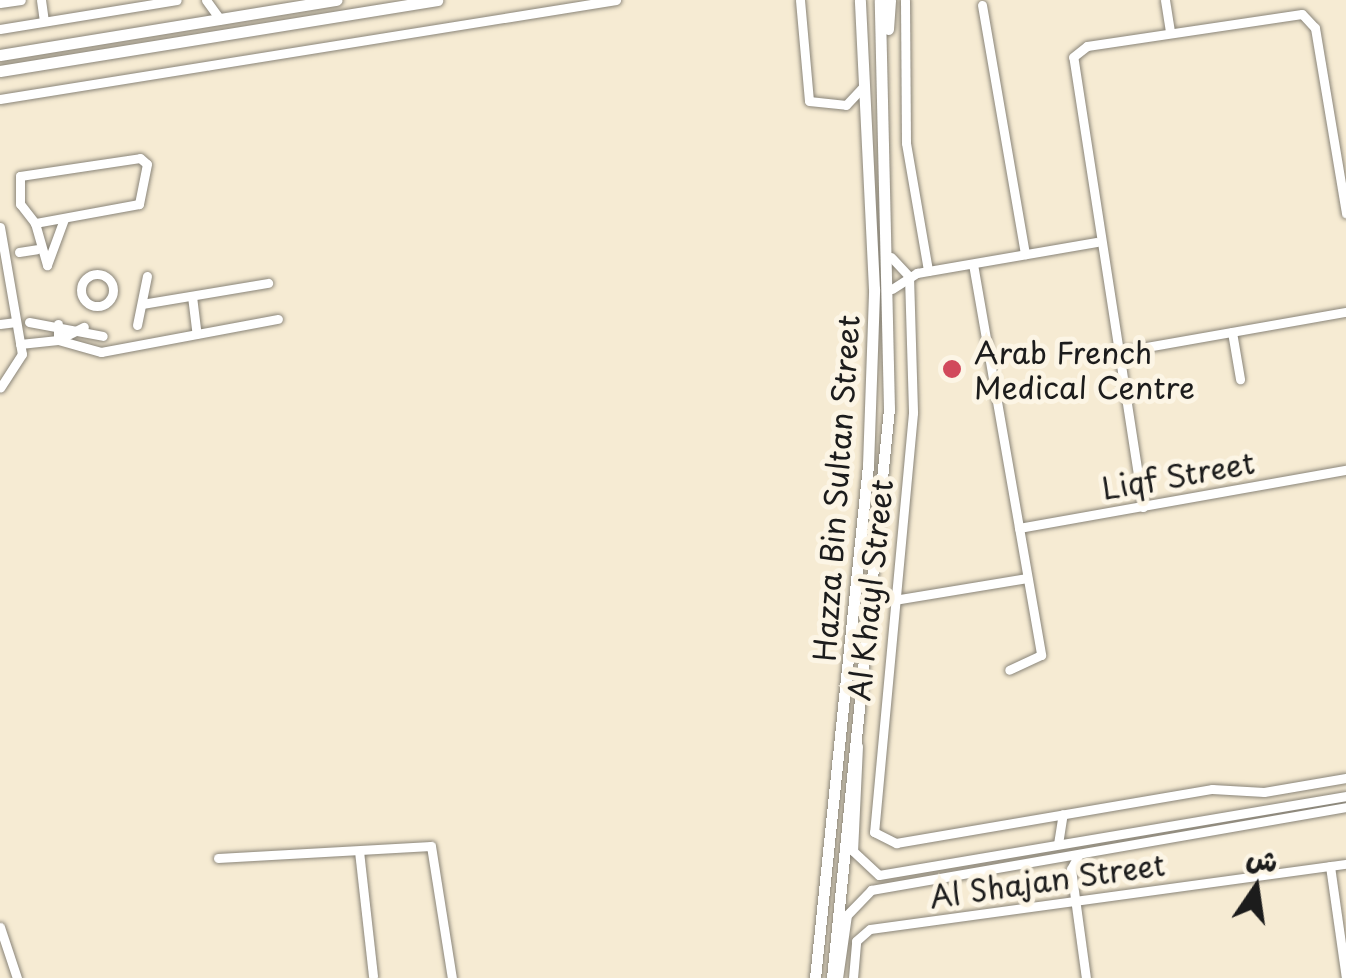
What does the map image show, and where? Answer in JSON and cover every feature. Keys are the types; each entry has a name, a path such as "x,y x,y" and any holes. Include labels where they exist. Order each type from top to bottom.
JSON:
{"main road":[{"path":"0,55 337,0"},
{"path":"0,71 437,0"},
{"path":"851,0 865,77"},
{"name":"Hazza Bin Sultan Street","path":"814,978 868,464 869,133 860,0"},
{"name":"Hazza Bin Sultan Street","path":"835,978 882,515 892,289 880,0"},
{"path":"883,72 890,0"}],"street":[{"path":"5,2 21,0"},
{"path":"40,0 44,21"},
{"path":"0,29 177,0"},
{"path":"0,99 616,0"},
{"path":"800,0 810,101 846,105 869,133"},
{"path":"905,0 906,143 928,271"},
{"path":"1165,0 1170,31"},
{"path":"198,23 207,4 220,19"},
{"path":"982,4 1026,254"},
{"path":"1143,507 1096,242 1070,61 1087,46 1302,14 1314,28 1340,145 1346,213"},
{"path":"846,105 865,77"},
{"path":"35,223 142,202 145,161 20,176 18,200 35,223 41,263 53,262 64,219"},
{"path":"0,227 12,253 20,344 18,369 0,388"},
{"path":"892,289 908,276 928,271 1096,242"},
{"path":"12,253 37,249"},
{"path":"891,257 908,276"},
{"path":"973,264 1040,659 1009,670"},
{"path":"137,325 147,276"},
{"name":"Al Khayl Street","path":"908,276 914,413 874,832 896,843 1063,814 1346,778"},
{"path":"142,304 268,283"},
{"path":"192,296 197,334"},
{"path":"1118,352 1346,312"},
{"path":"58,340 87,319"},
{"path":"29,322 58,324 87,319"},
{"path":"87,319 103,336"},
{"path":"20,344 58,340 102,352 278,319"},
{"path":"0,324 16,322"},
{"path":"58,324 58,340"},
{"path":"1232,332 1240,379"},
{"name":"Liqf Street","path":"1019,528 1346,470"},
{"path":"894,600 1027,578"},
{"path":"858,743 853,851 866,871 1081,848 1346,807"},
{"path":"1081,848 1346,796"},
{"path":"1063,814 1066,829 1081,848"},
{"path":"1057,851 1066,829"},
{"path":"1071,868 1081,848"},
{"path":"218,858 436,851 452,978"},
{"path":"1057,851 1071,868 1086,978"},
{"path":"835,978 846,915 865,893 1057,851"},
{"path":"359,852 373,976"},
{"name":"Al Shajan Street","path":"854,978 864,931 1346,864"},
{"path":"1330,866 1346,978"},
{"path":"0,927 17,978"}],"place":[{"name":"Arab French Medical Centre","path":"952,369"}]}
